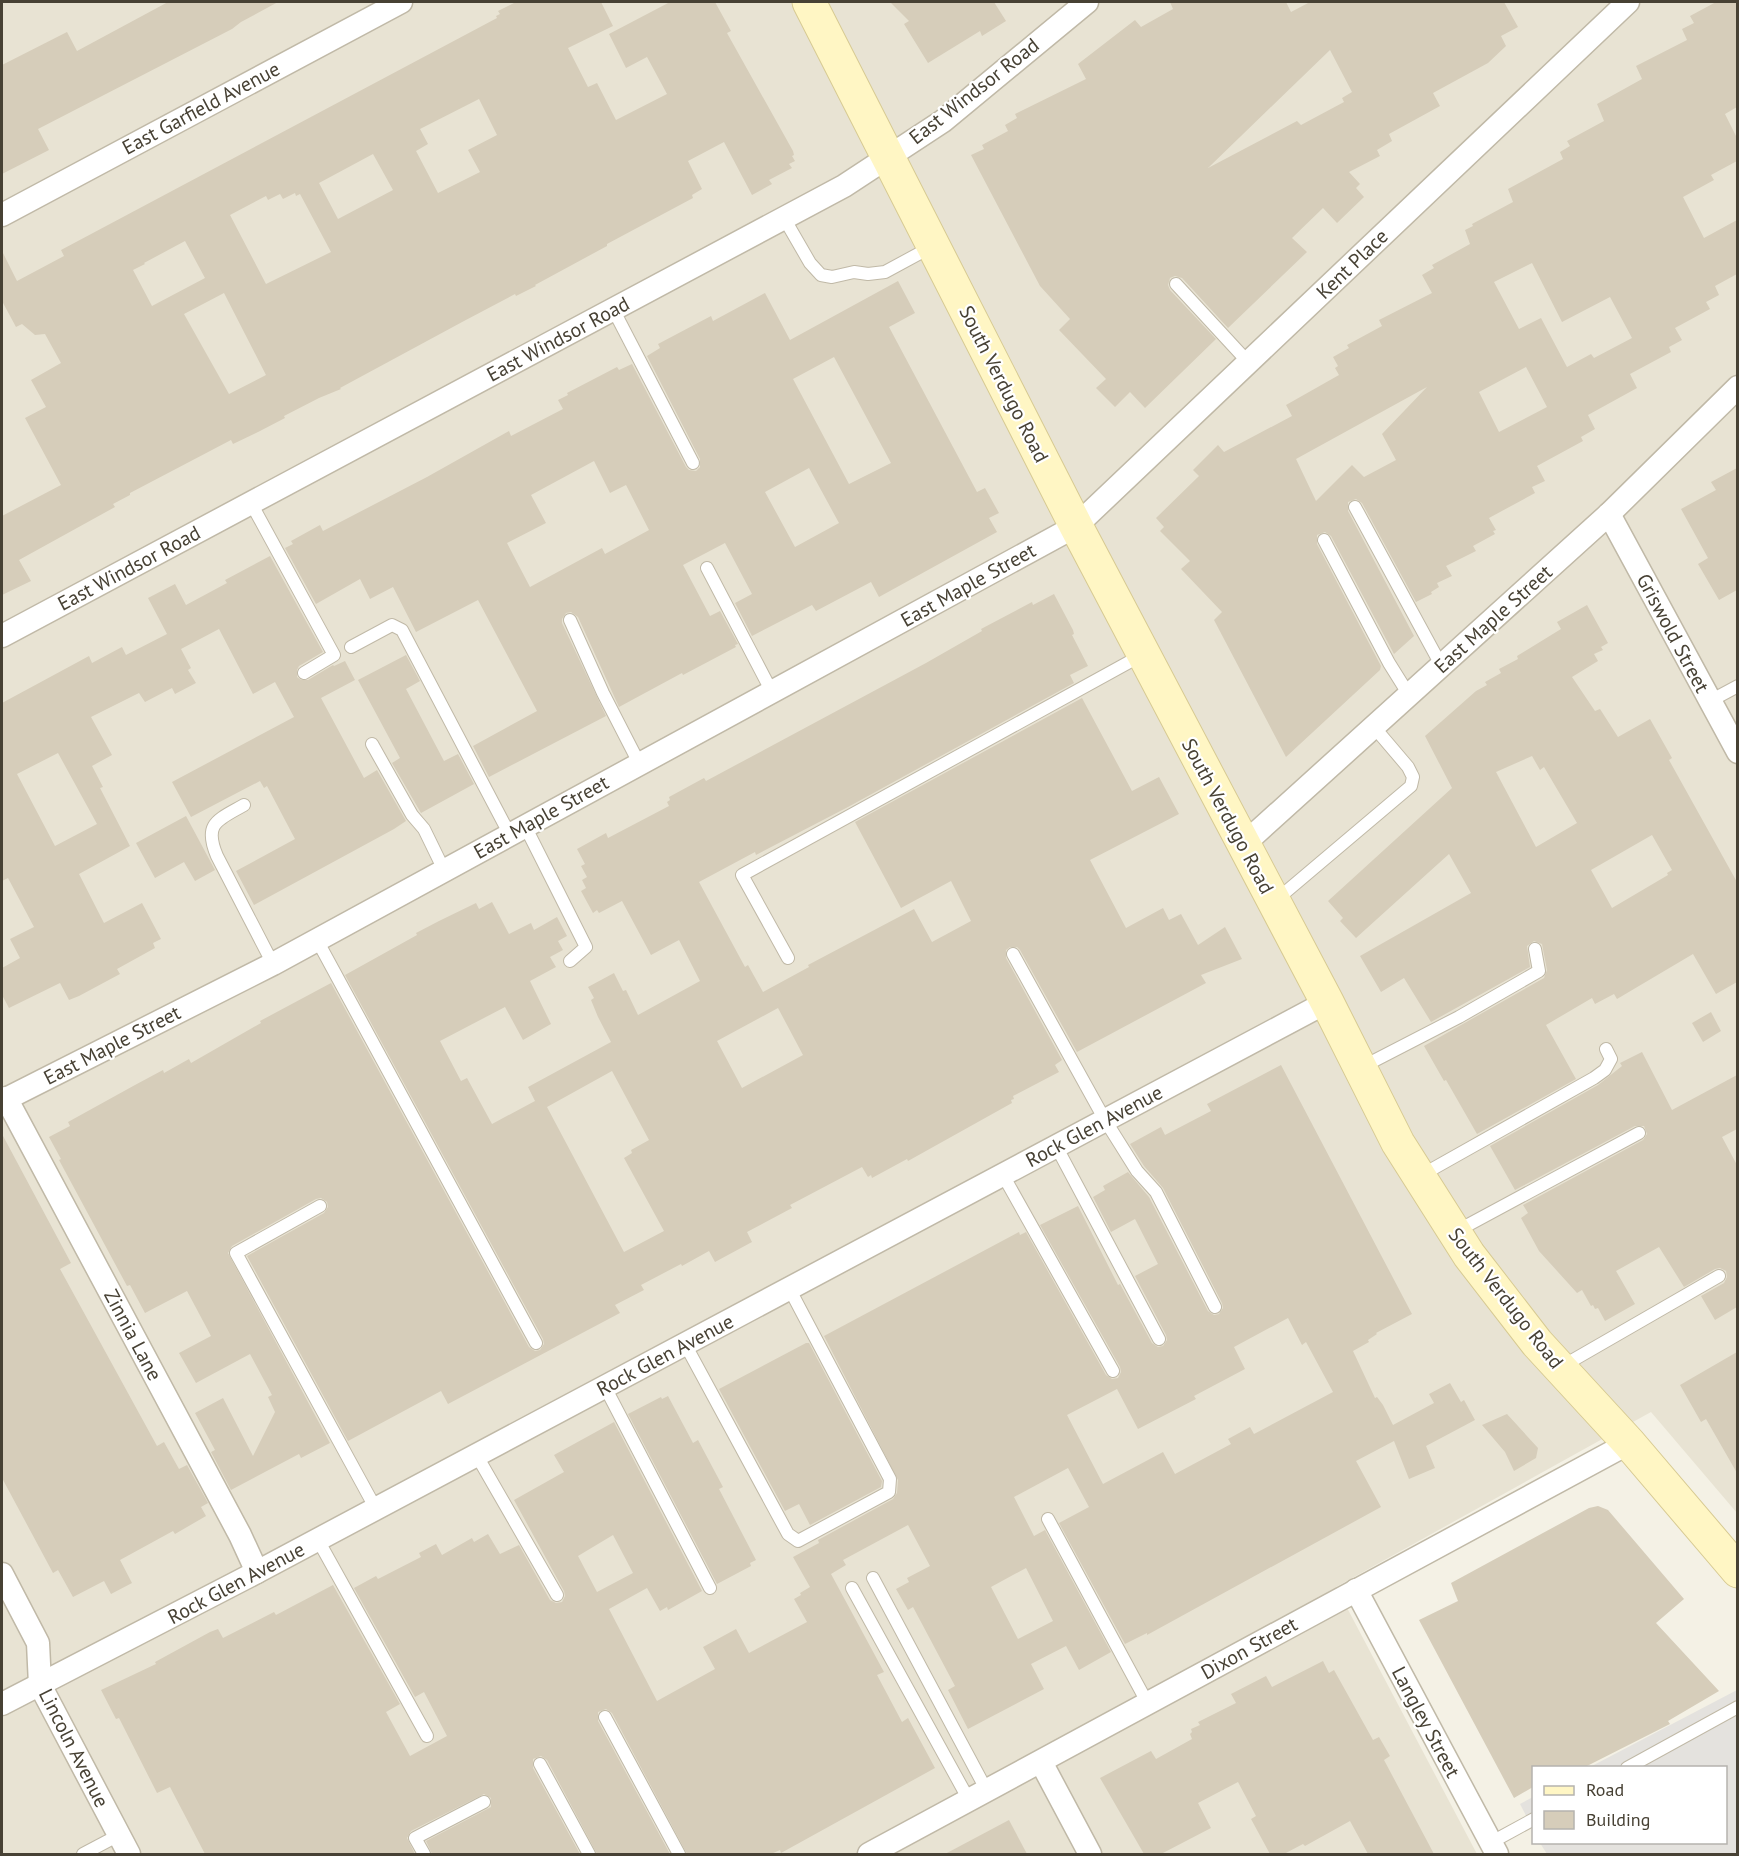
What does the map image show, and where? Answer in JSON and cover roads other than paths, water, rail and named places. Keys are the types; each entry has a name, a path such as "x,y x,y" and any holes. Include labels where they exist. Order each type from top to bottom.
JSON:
{"main road":[{"name":"South Verdugo Road","path":"809,2 1076,526 1327,1002 1398,1143 1468,1255 1537,1343 1629,1443 1737,1571"}],"street":[{"name":"East Garfield Avenue","path":"2,215 401,2"},
{"name":"East Windsor Road","path":"2,636 844,186 943,121 1087,2"},
{"name":"Kent Place","path":"1076,526 1628,2"},
{"name":"East Maple Street","path":"1244,844 1609,514 1737,387"},
{"name":"Griswold Street","path":"1609,514 1737,752"},
{"name":"East Maple Street","path":"4,1100 273,964 1076,526"},
{"name":"Rock Glen Avenue","path":"2,1704 477,1456 1327,1002"},
{"name":"Zinnia Lane","path":"4,1100 240,1535 257,1572"},
{"name":"Dixon Street","path":"869,1854 1629,1443"},
{"name":"Lincoln Avenue","path":"2,1574 38,1642 40,1685 124,1845"},
{"name":"Langley Street","path":"1356,1590 1493,1849"},
{"path":"1041,1762 1090,1854"}],"lane":[{"path":"783,218 810,263 821,275 832,277 854,272 868,274 885,272 934,246"},
{"path":"1176,284 1248,362"},
{"path":"614,309 693,463"},
{"path":"251,502 334,655 304,673"},
{"path":"1355,507 1442,665"},
{"path":"1324,540 1389,663 1409,695"},
{"path":"706,568 772,692"},
{"path":"570,620 603,693 639,763"},
{"path":"351,647 392,625 402,630 586,947 570,961"},
{"path":"788,958 742,875 1143,654"},
{"path":"1710,701 1737,686"},
{"path":"1274,901 1411,786 1413,777 1374,727"},
{"path":"372,744 412,815 424,829 444,870"},
{"path":"244,805 218,819 210,829 211,838 217,856 273,964"},
{"path":"317,940 536,1343"},
{"path":"1360,1067 1459,1017 1539,971 1535,949"},
{"path":"1013,954 1105,1120 1137,1171 1156,1192 1215,1307"},
{"path":"1419,1176 1594,1078 1605,1070 1611,1059 1606,1049"},
{"path":"1454,1232 1639,1133"},
{"path":"1056,1146 1159,1339"},
{"path":"1003,1174 1113,1371"},
{"path":"320,1206 236,1253 376,1509"},
{"path":"1560,1368 1719,1276"},
{"path":"685,1344 788,1534 798,1541 888,1492 890,1479 789,1288"},
{"path":"605,1387 710,1588"},
{"path":"477,1456 557,1595"},
{"path":"1048,1519 1148,1704"},
{"path":"318,1540 427,1736"},
{"path":"873,1578 978,1796"},
{"path":"852,1588 978,1796"},
{"path":"1629,1766 1737,1707"},
{"path":"605,1717 679,1854"},
{"path":"540,1764 589,1854"},
{"path":"424,1854 415,1838 484,1802"},
{"path":"1493,1849 1532,1820"},
{"path":"83,1854 124,1845"}]}
